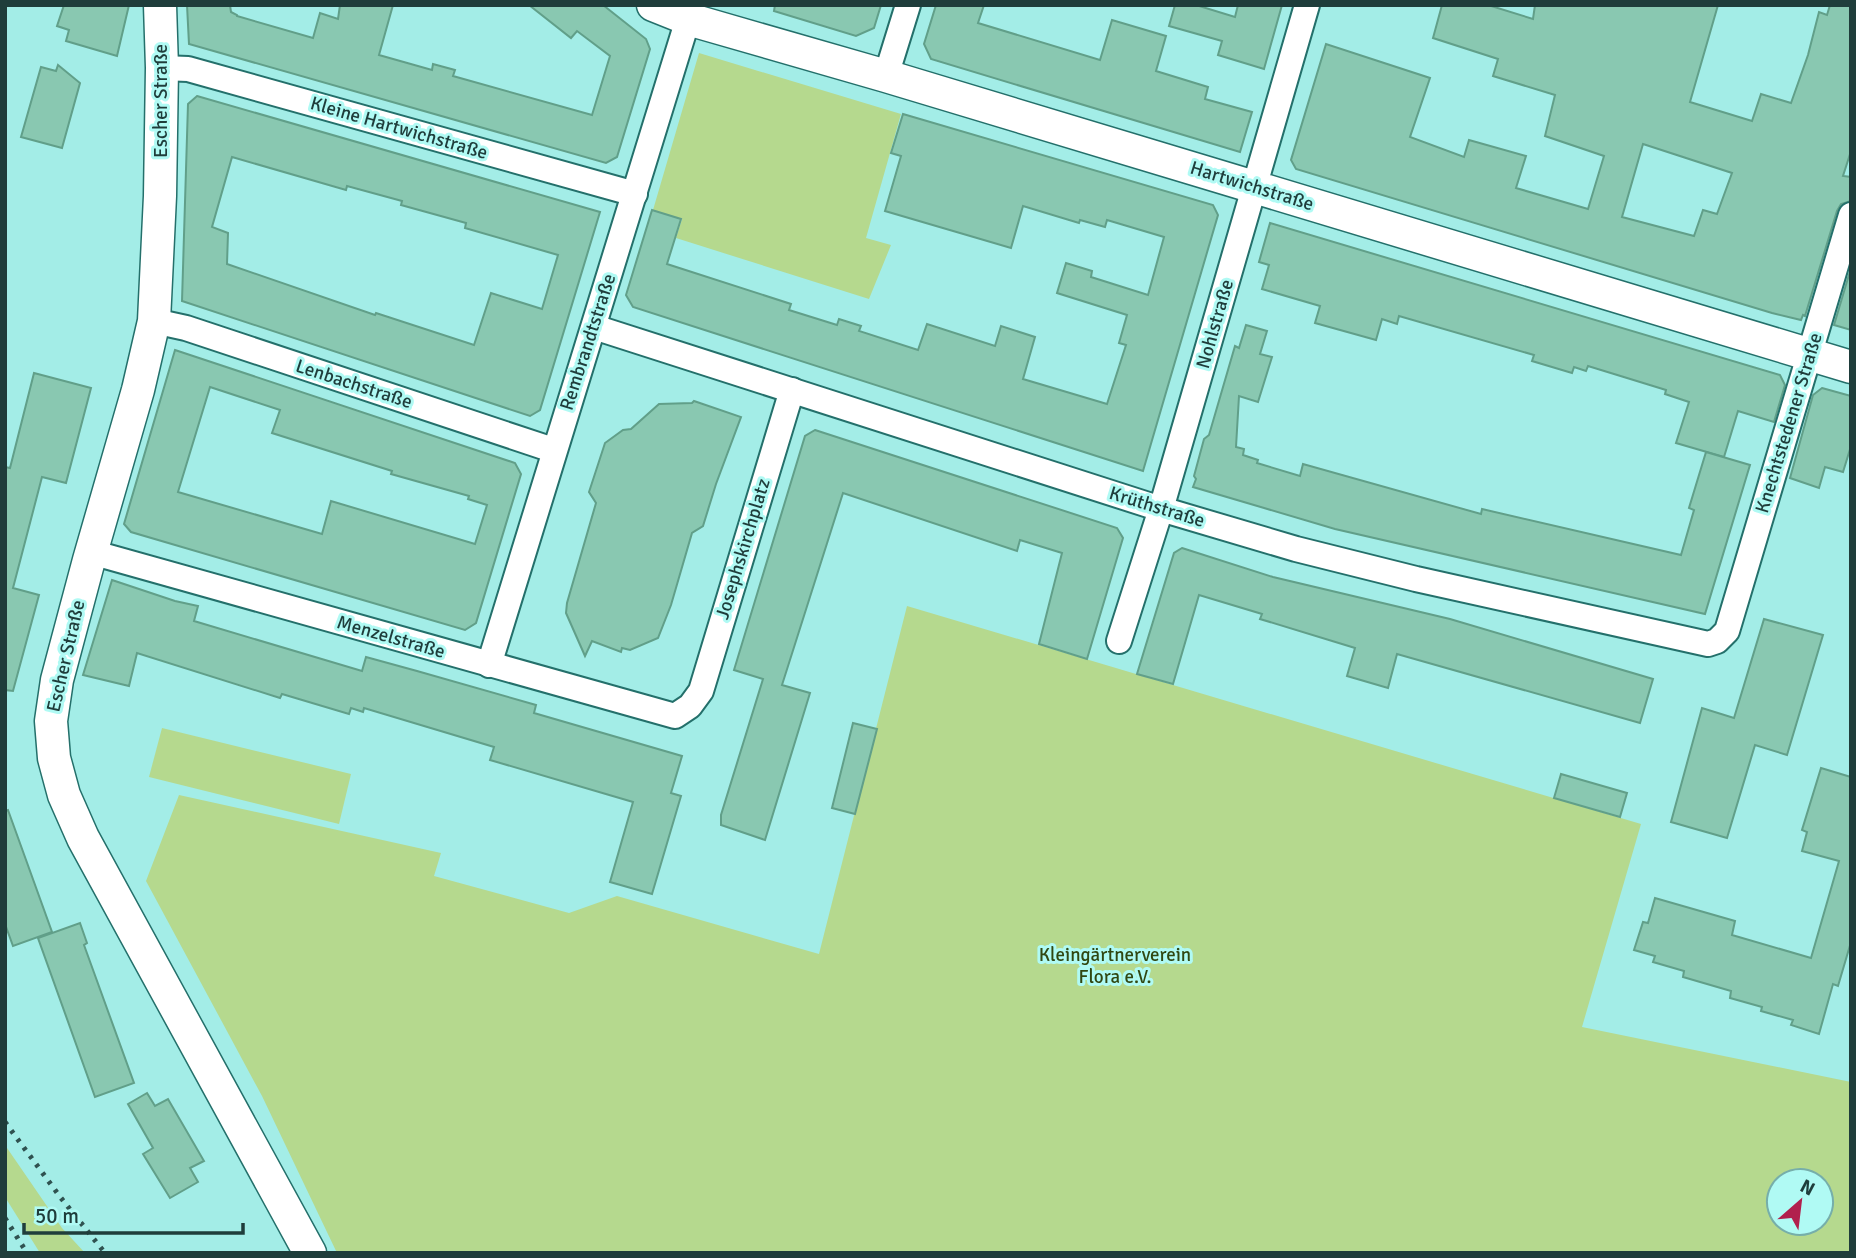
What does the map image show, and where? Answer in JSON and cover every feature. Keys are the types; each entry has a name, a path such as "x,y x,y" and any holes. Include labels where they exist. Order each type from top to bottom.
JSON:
{"street":[{"name":"Escher Straße","path":"160,5 160,196 154,321 138,390 57,680 51,721 54,758 64,794 83,838 310,1253"},
{"name":"Hartwichstraße","path":"653,5 688,19 886,76 1851,367"},
{"path":"886,76 908,5"},
{"name":"Nohlstraße","path":"1119,641 1161,509 1307,5"},
{"name":"Rembrandtstraße","path":"489,665 553,450 594,327 688,19"},
{"name":"Kleine Hartwichstraße","path":"162,68 188,69 635,194"},
{"name":"Knechtstedener Straße","path":"1727,631 1851,215"},
{"name":"Lenbachstraße","path":"154,321 186,328 553,450"},
{"name":"Krüthstraße","path":"594,327 1161,509 1296,549 1685,640 1708,644 1717,641 1727,631"},
{"name":"Josephskirchplatz","path":"690,706 701,691 792,390"},
{"name":"Menzelstraße","path":"91,552 675,716 690,706"}],"green space":[{"path":"699,53 901,114 866,238 891,245 869,299 676,238 682,219 653,210"},
{"name":"Kleingärtnerverein Flora e.V.","path":"907,606 1641,824 1582,1027 1851,1082 1851,1253 337,1253 262,1096 146,881 179,795 441,853 434,876 569,913 617,896 819,954"},
{"path":"162,728 351,774 339,824 149,777"},
{"path":"5,1145 62,1228 85,1253 40,1253 5,1197"}],"building":[{"path":"64,5 129,5 117,56 66,41 69,30 57,26"},
{"path":"187,5 230,5 231,12 237,16 313,38 320,13 338,19 340,5 393,5 379,55 432,70 433,64 455,70 453,76 592,115 610,56 577,31 571,38 529,5 603,5 646,39 650,49 617,157 606,163 189,44"},
{"path":"775,5 881,5 874,28 856,36 774,11"},
{"path":"936,5 984,5 978,23 1100,60 1112,20 1166,36 1156,71 1208,87 1205,99 1252,112 1240,152 931,59 924,44"},
{"path":"1175,5 1196,5 1235,17 1238,5 1282,5 1264,69 1218,55 1222,41 1169,26"},
{"path":"1442,5 1488,5 1533,19 1535,5 1718,5 1690,102 1752,121 1761,94 1791,103 1808,55 1819,12 1827,15 1830,5 1851,5 1851,151 1843,176 1851,177 1851,201 1841,204 1837,211 1805,316 1803,315 1801,320 1772,313 1296,169 1291,160 1326,44 1430,78 1410,137 1464,157 1469,140 1526,156 1516,188 1588,209 1604,156 1545,136 1555,95 1493,76 1498,59 1433,38","holes":["1643,144 1732,173 1717,214 1703,210 1694,236 1622,217"]},
{"path":"58,65 80,83 62,148 21,137 41,67 56,71"},
{"path":"197,96 600,212 540,410 530,416 182,301 188,104","holes":["232,157 346,190 347,186 402,201 401,205 466,223 465,228 558,255 542,309 491,293 474,345 376,313 375,315 227,264 228,233 212,227"]},
{"path":"903,114 1213,205 1218,215 1143,471 633,307 626,295 652,210 681,219 667,264 791,304 789,310 837,325 839,319 861,326 859,331 918,350 927,324 995,346 1001,326 1035,337 1023,379 1107,404 1126,345 1119,343 1127,315 1057,293 1066,263 1092,271 1091,277 1148,295 1164,237 1107,220 1105,227 1080,220 1079,223 1023,206 1011,248 885,211 901,156 891,153"},
{"path":"1270,223 1780,375 1785,385 1774,422 1738,411 1724,457 1676,443 1689,402 1665,394 1666,390 1588,366 1586,371 1574,367 1572,373 1532,361 1534,355 1399,316 1397,324 1382,319 1376,340 1315,323 1320,306 1262,289 1269,265 1259,262"},
{"path":"1851,268 1851,330 1834,325"},
{"path":"1246,325 1267,331 1260,354 1272,357 1258,402 1239,396 1236,447 1244,449 1243,455 1258,460 1257,463 1300,476 1303,464 1481,514 1482,509 1681,555 1694,510 1689,508 1706,452 1750,465 1705,614 1335,529 1193,487 1204,439 1209,435 1235,346 1239,348"},
{"path":"175,350 515,463 521,474 476,623 465,630 131,532 124,524","holes":["210,387 280,410 272,433 392,471 391,474 469,496 468,499 487,505 475,544 331,501 322,534 178,492"]},
{"path":"34,373 91,388 66,483 42,477 13,588 39,595 13,691 5,690 5,467 10,468"},
{"path":"1822,388 1851,396 1851,446 1843,472 1825,467 1819,488 1790,478 1813,395"},
{"path":"694,401 741,417 703,526 692,533 671,605 658,638 630,650 622,648 621,652 592,641 585,656 566,613 596,503 589,492 605,443 623,430 631,429 659,404"},
{"path":"815,430 1117,528 1123,538 1087,659 1039,644 1062,553 1020,540 1017,551 843,493 782,685 810,693 765,840 721,825 721,815 763,679 734,670 805,436"},
{"path":"1182,548 1273,577 1450,619 1653,679 1640,723 1397,654 1388,688 1347,676 1355,648 1260,619 1262,614 1199,595 1173,684 1137,674 1174,553"},
{"path":"112,580 198,606 194,621 362,671 366,657 417,671 536,705 534,713 682,756 671,793 681,796 652,894 610,882 633,802 490,760 494,747 364,708 363,712 351,708 349,714 282,694 280,698 137,653 129,686 83,675"},
{"path":"1764,619 1823,635 1787,755 1755,745 1727,838 1671,822 1702,708 1734,718"},
{"path":"853,723 877,729 855,814 832,808"},
{"path":"1821,768 1851,777 1851,942 1838,986 1833,984 1819,1034 1791,1025 1793,1020 1761,1011 1762,1007 1730,998 1731,991 1683,977 1684,971 1653,962 1655,956 1634,950 1643,922 1648,923 1655,898 1735,921 1732,935 1811,958 1839,861 1802,851 1807,832 1802,830"},
{"path":"1561,774 1627,793 1620,817 1554,798"},
{"path":"8,810 52,932 13,946 5,924 5,811"},
{"path":"80,923 87,943 84,945 134,1083 95,1097 38,938"},
{"path":"147,1093 155,1106 168,1099 204,1161 190,1168 198,1182 170,1198 143,1154 153,1148 128,1104"}],"railway":[{"path":"5,1122 105,1253"},
{"path":"5,1218 27,1253"}]}
